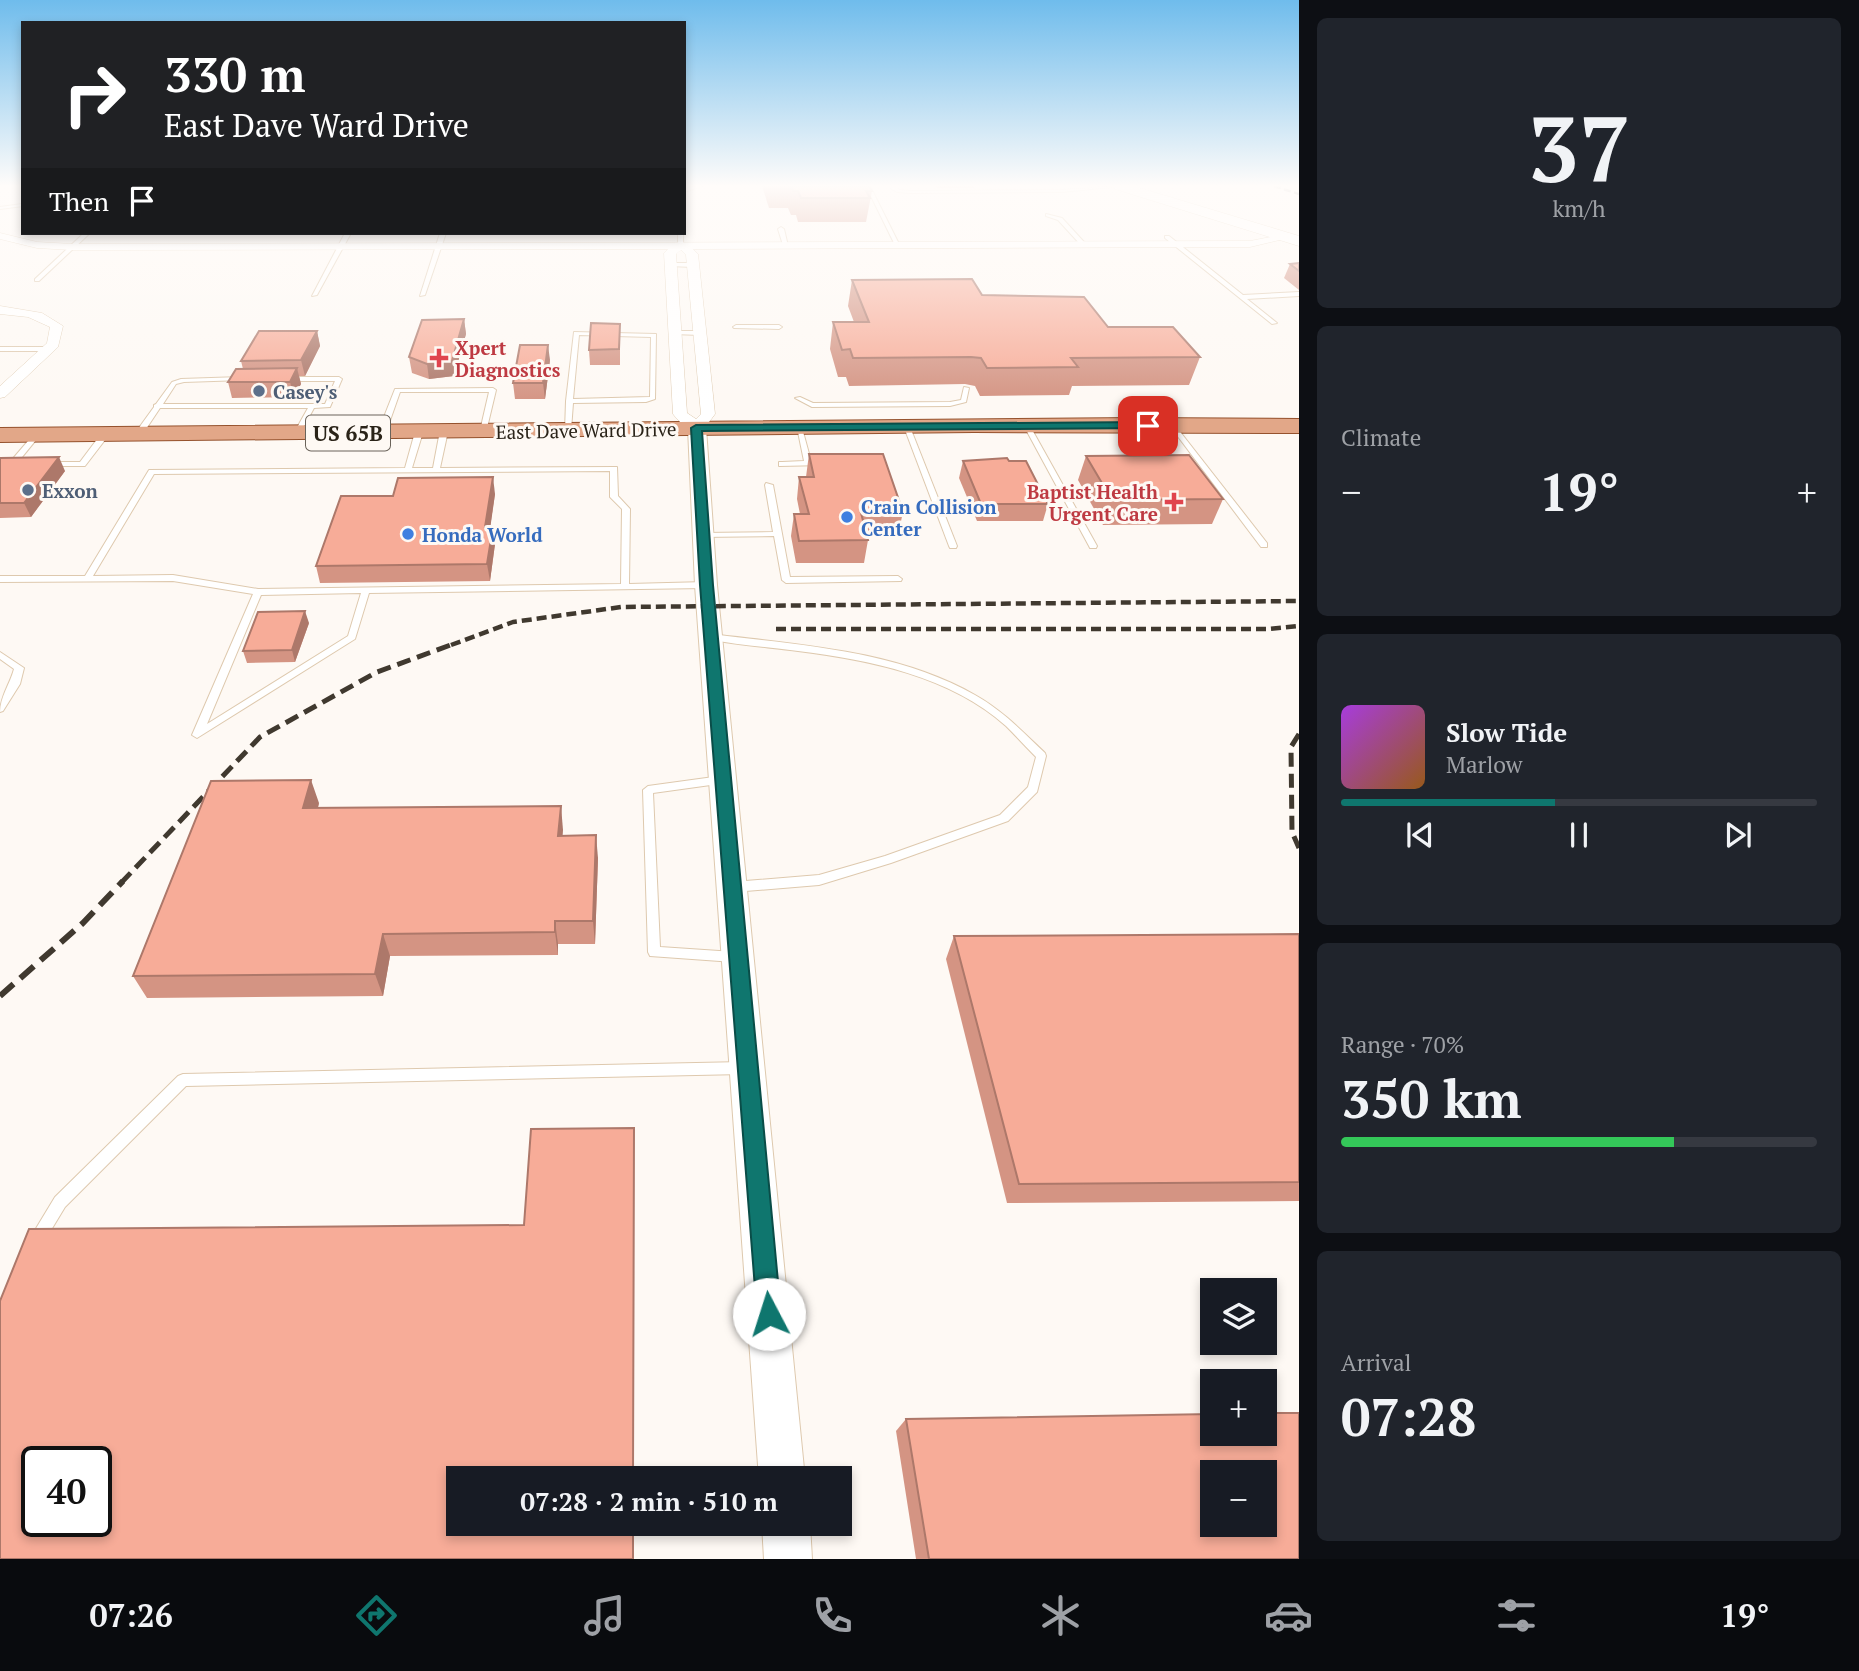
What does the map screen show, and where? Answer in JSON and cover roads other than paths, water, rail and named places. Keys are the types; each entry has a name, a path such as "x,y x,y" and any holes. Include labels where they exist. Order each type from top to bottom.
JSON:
{"main road":[{"path":"0,416 17,435"},
{"name":"East Dave Ward Drive","path":"17,435 1172,425 1296,430"}],"street":[{"path":"670,259 680,414 696,428"},
{"path":"692,259 708,414 696,428 706,585 781,1466"},
{"path":"0,310 20,310 45,317 57,326 53,344 0,394"},
{"path":"787,1536 788,1559"}],"lane":[{"path":"37,280 60,259"},
{"path":"314,295 334,259"},
{"path":"422,295 434,259"},
{"path":"1194,259 1274,323"},
{"path":"671,265 693,265"},
{"path":"1244,297 1299,294"},
{"path":"736,327 779,327"},
{"path":"567,430 569,401 576,333 654,335 653,398 569,401"},
{"path":"675,333 700,333"},
{"path":"0,358 4,349 48,349"},
{"path":"137,436 168,388 183,380 248,379"},
{"path":"156,406 328,406 339,379 274,379"},
{"path":"798,398 812,405 950,404 964,401 967,388"},
{"path":"382,432 397,390 493,390 484,431"},
{"path":"298,433 312,406"},
{"path":"1172,425 1264,545"},
{"path":"1027,426 1094,546"},
{"path":"908,427 953,546"},
{"path":"799,428 808,464"},
{"path":"436,469 444,431"},
{"path":"408,469 419,432"},
{"path":"13,464 17,435"},
{"path":"40,464 82,464 104,436"},
{"path":"782,464 833,463"},
{"path":"0,466 26,464"},
{"path":"87,579 152,472 614,469 614,497 626,509 625,586"},
{"path":"769,485 786,580 898,579"},
{"path":"703,535 778,534"},
{"path":"0,579 173,578 258,592 706,585"},
{"path":"258,592 197,735 352,638 366,590"},
{"path":"711,637 856,656 920,673 981,701 1020,731 1041,756 1033,789 1004,818 887,860 818,880 733,887"},
{"path":"0,655 19,668 15,684 0,709"},
{"path":"724,780 648,790 654,952 739,958"},
{"path":"27,1257 60,1202 183,1080 749,1068"}],"railway":[{"path":"451,645 513,622 621,607 1299,601"},
{"path":"776,629 1268,629 1299,626"},
{"path":"121,883 260,737 377,672 456,643"},
{"path":"1299,734 1291,747 1292,832 1299,848"},
{"path":"0,996 83,923 123,881"}],"place":[{"name":"Xpert Diagnostics","path":"439,358"},
{"name":"Casey's","path":"259,391"},
{"name":"Exxon","path":"28,490"},
{"name":"Baptist Health Urgent Care","path":"1174,502"},
{"name":"Crain Collision Center","path":"847,517"},
{"name":"Honda World","path":"408,534"}]}
